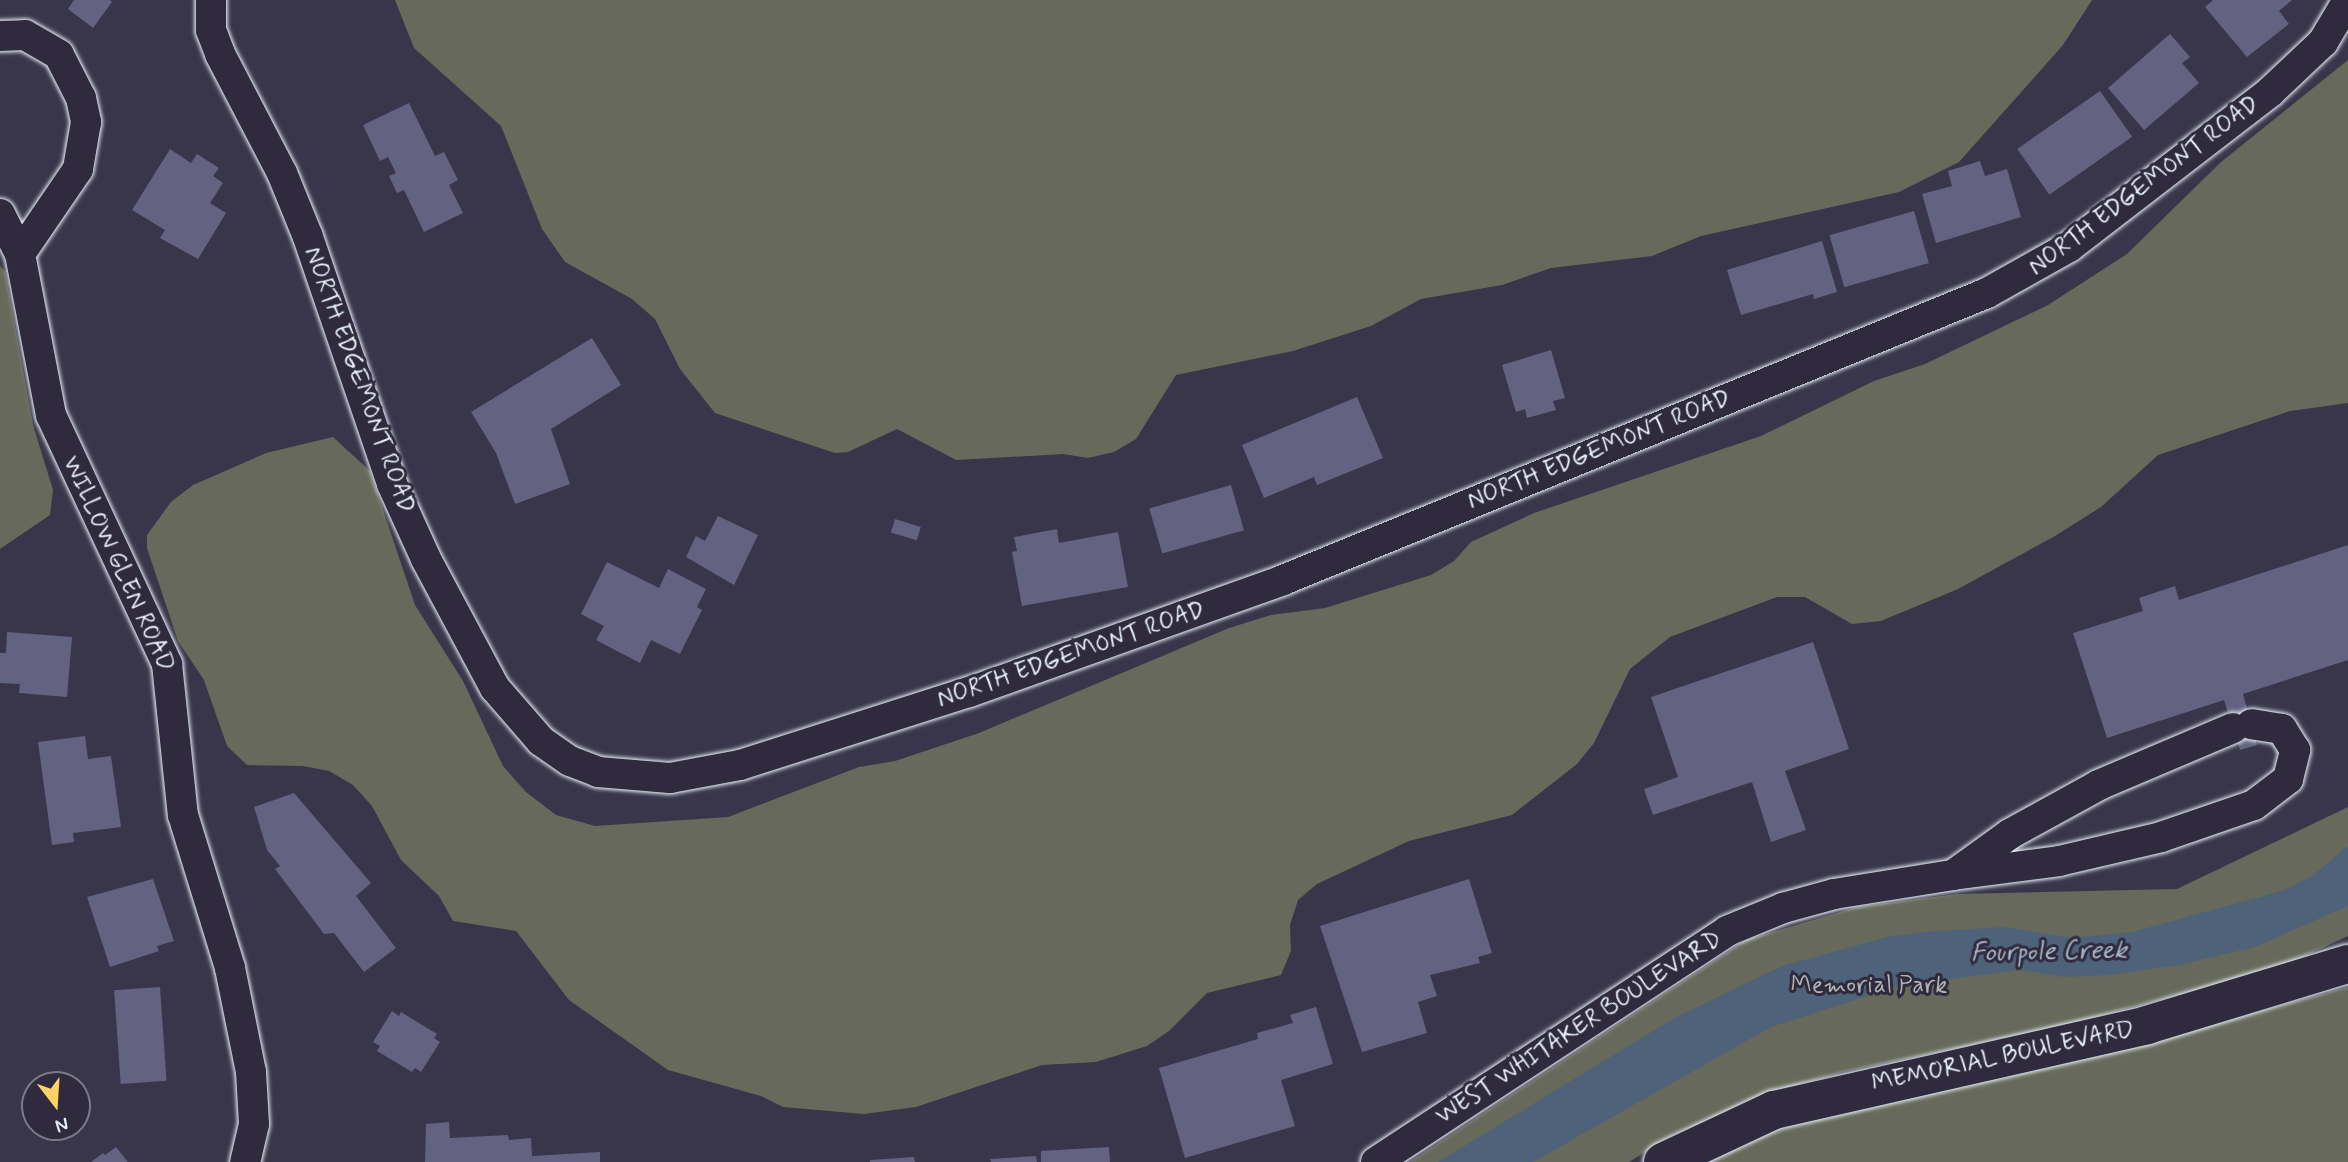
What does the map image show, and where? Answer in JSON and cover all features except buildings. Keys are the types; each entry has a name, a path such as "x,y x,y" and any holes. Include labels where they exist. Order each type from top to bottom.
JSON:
{"street":[{"name":"NORTH EDGEMONT ROAD","path":"211,0 211,30 220,54 282,173 325,283 393,484 467,640 495,688 541,740 570,761 632,778 670,778 740,765 1138,632 1283,580 1709,404 1919,324 2029,273 2069,247 2303,64 2323,43 2348,1"},
{"path":"0,36 25,35 59,55 81,98 86,122 78,169 20,254"},
{"name":"WILLOW GLEN ROAD","path":"0,214 20,254 51,415 167,664 183,815 230,968 251,1072 254,1124 245,1162"},
{"name":"WEST WHITAKER BOULEVARD","path":"1376,1162 1727,931 1783,908 1834,894 2059,861 2161,837 2254,805 2288,779 2295,750 2282,729 2242,726 2099,785 2010,834 1953,875"},
{"name":"MEMORIAL BOULEVARD","path":"1663,1162 1774,1110 2147,1025 2348,964"}],"green space":[{"path":"395,0 2092,0 2063,45 1959,162 1899,192 1701,236 1652,256 1551,268 1502,285 1421,299 1371,326 1293,351 1176,375 1136,439 1114,452 1088,458 1063,454 956,460 897,429 848,452 835,453 715,413 680,369 655,319 632,299 565,262 542,229 501,126 414,48"},
{"path":"2348,60 2348,403 2290,411 2158,455 2101,507 2055,536 1958,589 1881,621 1852,624 1805,597 1777,597 1670,637 1630,669 1594,743 1577,764 1512,815 1409,841 1317,884 1298,900 1290,925 1291,951 1281,975 1207,993 1169,1031 1147,1046 1096,1062 1042,1065 916,1107 864,1114 783,1107 761,1096 668,1070 569,1000 516,931 453,921 439,896 401,860 372,806 353,785 329,771 303,766 247,765 227,746 204,680 178,641 147,548 147,535 171,502 193,485 266,453 333,437 370,471 415,605 463,681 503,766 526,792 556,815 595,826 728,817 859,767 895,761 979,733 1229,628 1271,615 1325,608 1431,575 1454,561 1471,542 1534,513 1761,436 1874,381 1925,364 2048,305 2127,254 2221,162"},
{"path":"0,266 5,271 33,425 53,490 50,515 0,549"},
{"name":"Memorial Park","path":"2348,807 2348,936 2276,969 2057,1027 1843,1072 1772,1092 1669,1137 1629,1162 1410,1162 1746,940 1857,907 1957,894 2177,889"},
{"path":"2348,987 2348,1162 1703,1162 1763,1134 1822,1116 2109,1053"}],"water":[{"name":"Fourpole Creek","path":"2348,846 2348,906 2255,947 2179,965 2108,975 2064,977 2021,970 1902,985 1771,1027 1533,1162 1438,1162 1676,1017 1782,966 1891,936 1937,931 2005,927 2071,938 2132,932 2285,890 2313,875"}]}
